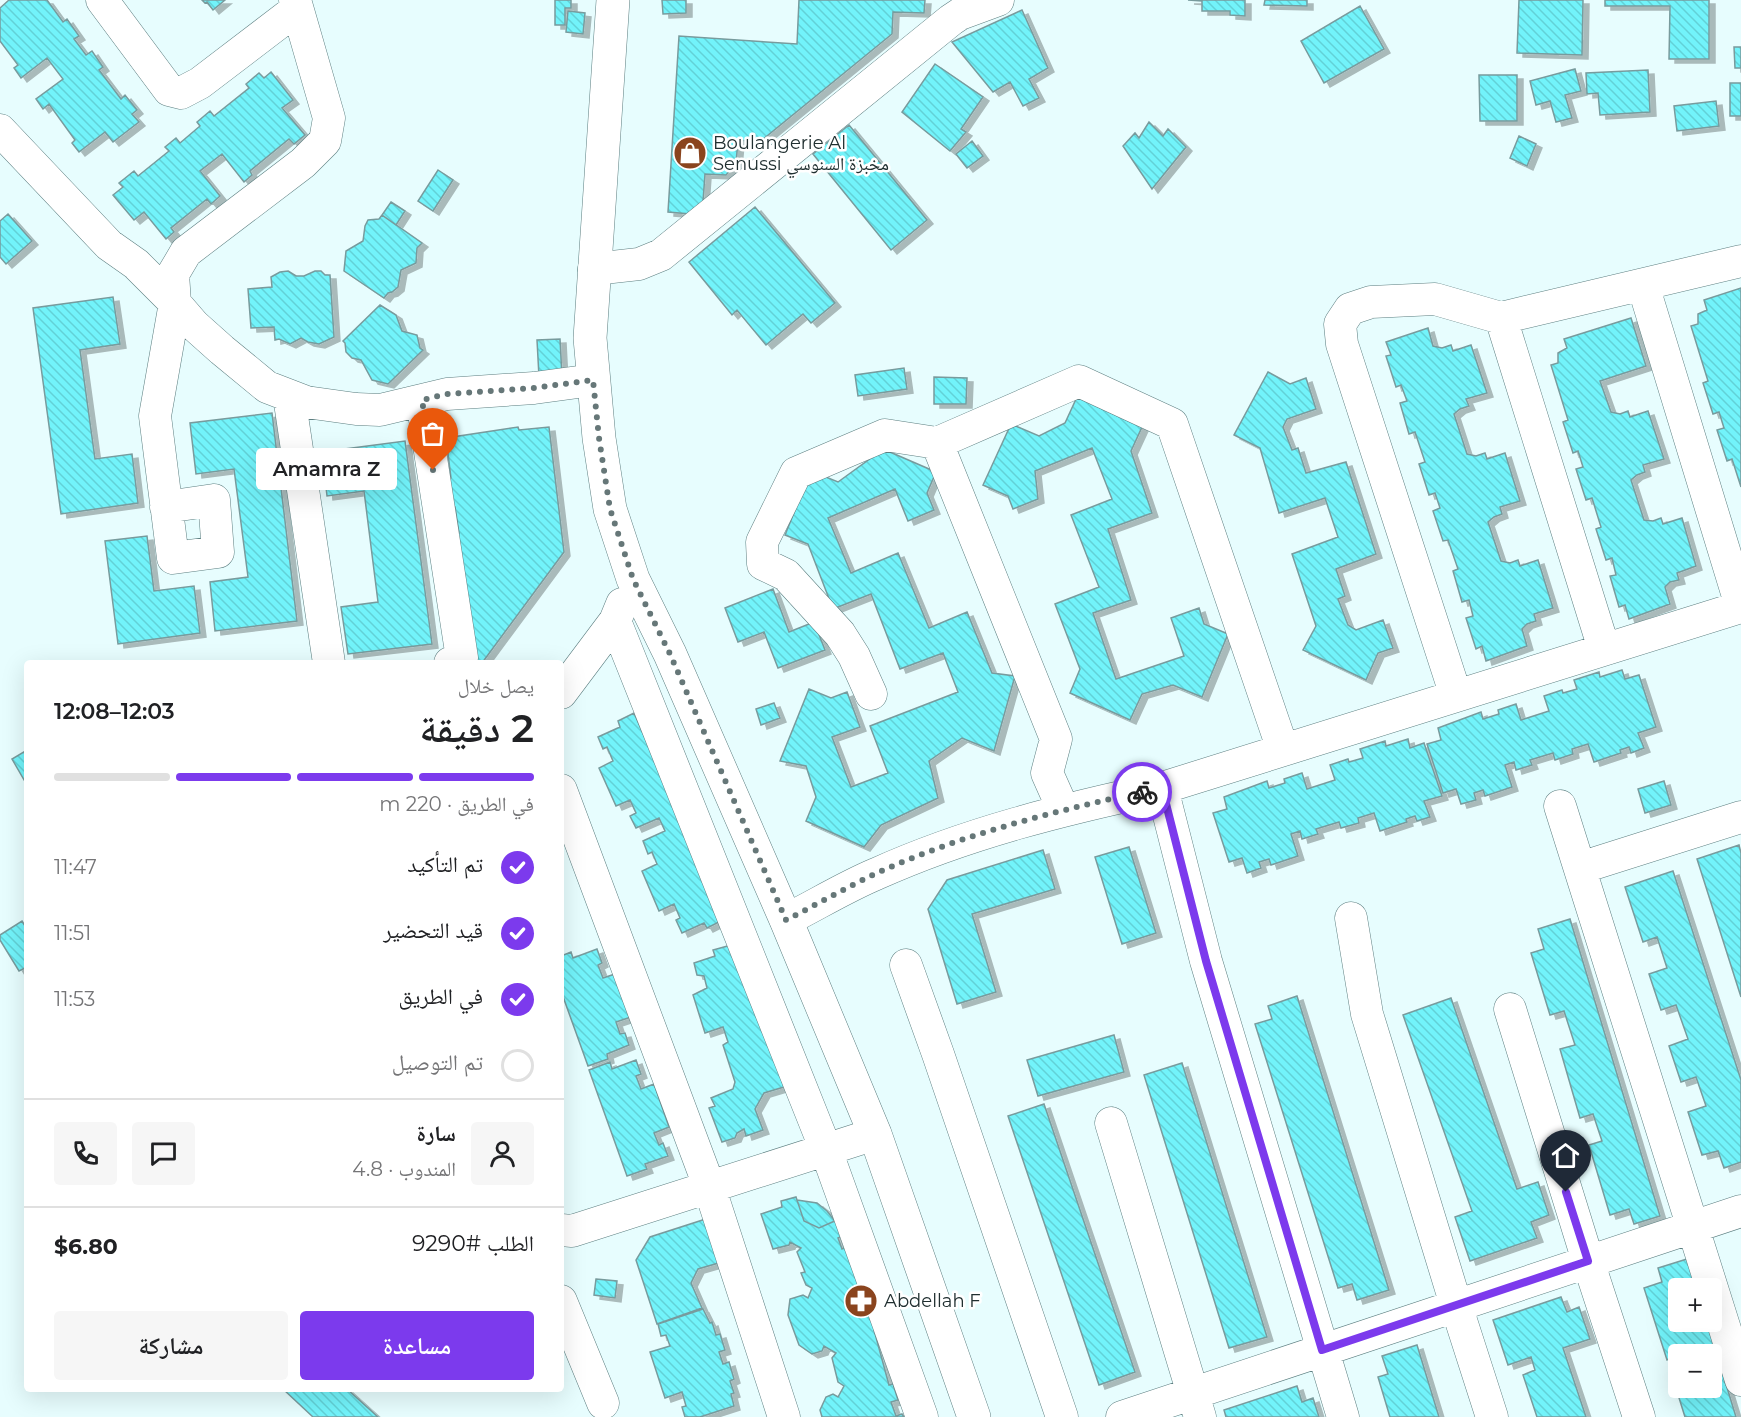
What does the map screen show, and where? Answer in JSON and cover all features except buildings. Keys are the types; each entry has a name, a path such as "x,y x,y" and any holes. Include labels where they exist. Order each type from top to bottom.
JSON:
{"main road":[{"path":"614,0 590,338 599,438 610,509 633,579 674,664 786,920 875,1134 974,1417"}],"street":[{"path":"102,0 169,90 181,93 200,83 296,4 329,118 325,141 303,163 186,252 173,274 175,303 155,416 166,507"},
{"path":"594,268 639,264 661,255 951,20 998,0"},
{"path":"0,130 109,245 136,264 222,350 267,387 306,402 380,410 447,394 534,388 593,380"},
{"path":"1456,696 1342,344 1340,324 1350,309 1371,302 1435,299 1501,318 1741,261"},
{"path":"786,920 875,874 967,838 1063,809 1162,788 1741,606 1642,285"},
{"path":"1501,318 1604,649"},
{"path":"871,694 854,656 840,633 786,575 763,564 762,542 796,473 885,435 937,443 1079,381 1172,424 1283,750"},
{"path":"290,396 329,660"},
{"path":"422,400 462,658 457,660"},
{"path":"937,443 1056,739 1047,773 1063,809"},
{"path":"564,689 615,621 633,579"},
{"path":"615,621 826,1150 922,1417"},
{"path":"1162,788 1206,961 1343,1417"},
{"path":"564,798 709,1186 784,1417"},
{"path":"1560,806 1741,1380"},
{"path":"1580,868 1741,817"},
{"path":"1351,918 1367,1014 1492,1417"},
{"path":"906,965 1062,1417"},
{"path":"1510,1009 1639,1417"},
{"path":"1111,1123 1196,1405"},
{"path":"564,1230 572,1231 875,1134"},
{"path":"1122,1417 1196,1405 1322,1350 1741,1211"},
{"path":"564,1308 603,1403"}],"way so far":[{"path":"433,470 422,400 447,394 534,388 593,380 610,509 633,579 670,654 786,920 875,874 967,838 1063,809 1142,792"}],"place":[{"name":"Boulangerie Al Senussi مخبزة السنوسي","path":"690,153"},
{"name":"Amamra Z","path":"433,470"},
{"name":"Abdellah F","path":"861,1301"}],"route":[{"path":"1142,792 1162,788 1206,961 1322,1350 1588,1261 1566,1192"}]}
